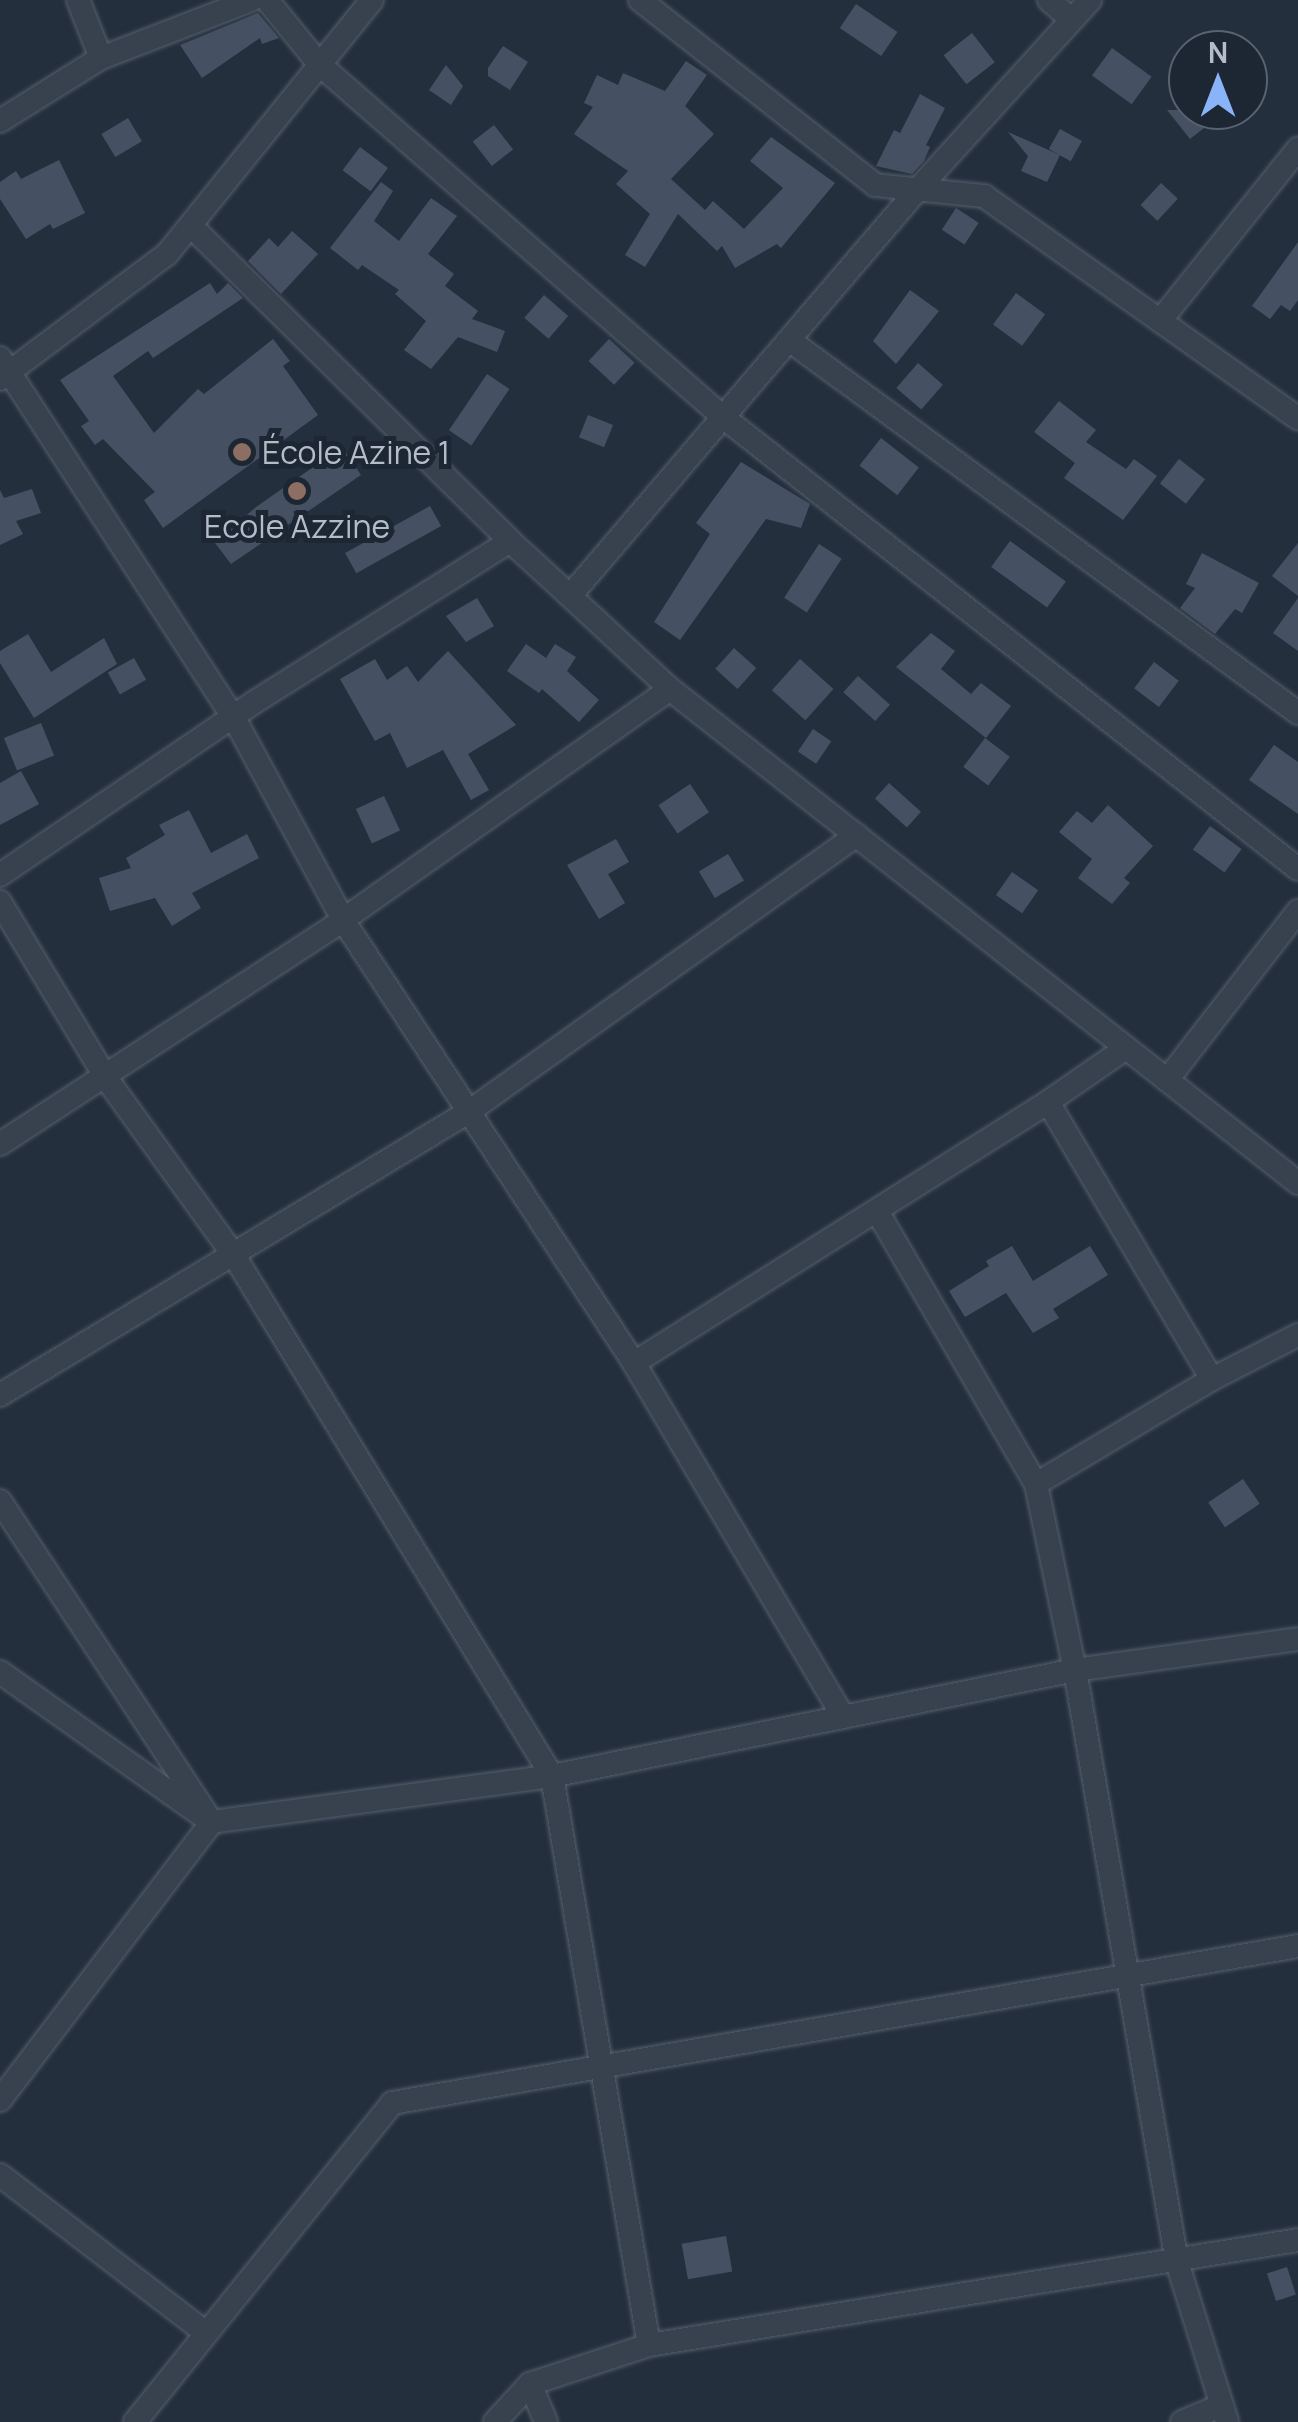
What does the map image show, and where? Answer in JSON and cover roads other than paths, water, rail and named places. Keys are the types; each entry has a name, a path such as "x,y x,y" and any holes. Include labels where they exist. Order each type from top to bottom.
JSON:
{"street":[{"path":"78,0 101,58"},
{"path":"0,121 101,58 251,0"},
{"path":"266,0 318,64 723,417 1298,870"},
{"path":"372,0 167,254 3,370 234,718 343,920 634,1363 842,1715"},
{"path":"640,0 875,185 984,196 1298,418"},
{"path":"1049,0 1071,19"},
{"path":"570,596 918,189 1090,0"},
{"path":"1160,321 1298,149"},
{"path":"192,227 510,541 670,688 1298,1182"},
{"path":"789,340 1298,713"},
{"path":"0,876 234,718 510,541"},
{"path":"0,1144 343,920 670,688"},
{"path":"0,1396 470,1111 856,835"},
{"path":"0,902 106,1078 233,1254 552,1776 605,2067 648,2346"},
{"path":"1168,1080 1298,911"},
{"path":"634,1363 1048,1102 1126,1048"},
{"path":"1048,1102 1212,1379"},
{"path":"877,1211 1036,1484 1075,1670 1177,2262 1223,2414 1182,2422"},
{"path":"1036,1484 1212,1379 1298,1334"},
{"path":"0,1501 212,1822"},
{"path":"0,1672 212,1822 552,1776 1075,1670 1298,1639"},
{"path":"0,2100 212,1822"},
{"path":"135,2422 392,2103 1298,1946"},
{"path":"0,2175 206,2333"},
{"path":"495,2422 530,2384 648,2346 1298,2240"},
{"path":"530,2384 546,2422"}],"place":[{"name":"École Azine 1","path":"242,452"},
{"name":"Ecole Azzine","path":"297,491"}]}
